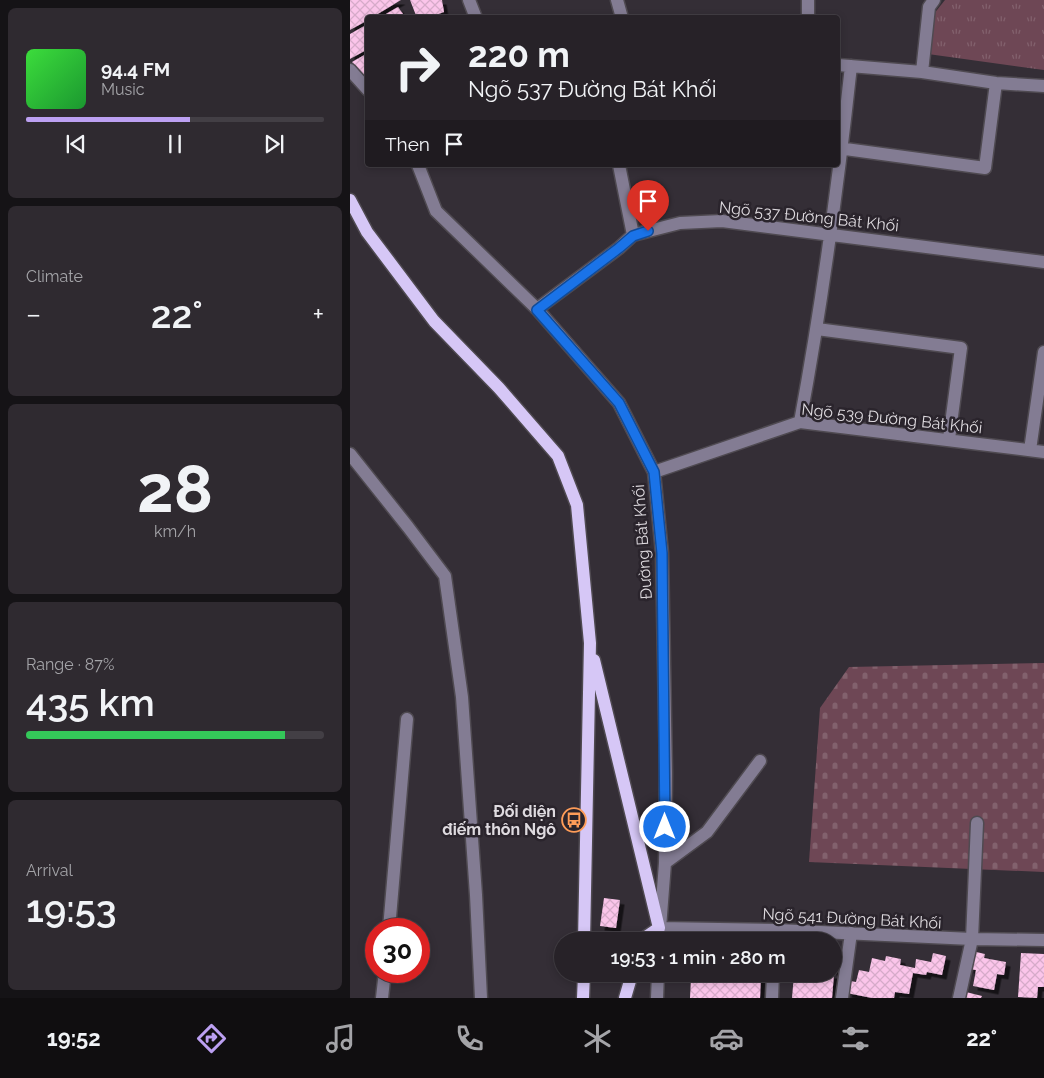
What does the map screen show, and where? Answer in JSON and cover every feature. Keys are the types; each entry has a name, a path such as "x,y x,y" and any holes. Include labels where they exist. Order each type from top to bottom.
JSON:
{"main road":[{"path":"350,200 368,232 434,321 500,388 558,456 577,505 590,643 584,932"},
{"path":"590,643 659,928 653,932"},
{"path":"583,998 584,982"},
{"path":"625,998 630,982"}],"street":[{"path":"470,0 475,15"},
{"path":"617,0 621,15"},
{"path":"808,0 808,15"},
{"path":"922,72 929,7 934,0"},
{"path":"840,65 922,72 996,83 1044,86"},
{"path":"851,66 840,149 985,168 996,83"},
{"path":"350,70 365,87"},
{"name":"Đường Bát Khối","path":"419,167 436,212 537,310 619,403 654,472 662,553 666,773 665,863 659,932"},
{"path":"619,167 633,236"},
{"path":"800,422 817,329 838,167"},
{"name":"Ngõ 537 Đường Bát Khối","path":"537,310 633,236 680,223 722,221 1044,262"},
{"path":"817,329 961,348 949,439"},
{"path":"1030,450 1044,352"},
{"name":"Ngõ 539 Đường Bát Khối","path":"654,472 800,422 1044,452"},
{"path":"350,454 445,576 462,697 481,998"},
{"path":"390,918 407,719"},
{"path":"665,863 707,832 760,761"},
{"path":"959,998 972,939 977,823"},
{"name":"Ngõ 541 Đường Bát Khối","path":"659,928 718,932"},
{"name":"Ngõ 541 Đường Bát Khối","path":"842,934 1044,940"},
{"path":"842,998 851,934"},
{"path":"657,998 658,982"},
{"path":"772,998 773,982"},
{"path":"382,998 384,983"}],"green space":[{"path":"945,0 1044,0 1044,70 928,54 933,15"},
{"path":"1044,663 1044,872 809,862 820,708 849,667"}],"building":[{"path":"350,0 401,0 376,15 365,15 365,22 350,30"},
{"path":"410,0 442,0 444,12 436,15 416,15"},
{"path":"398,7 404,15 384,15"},
{"path":"365,26 365,51 350,59 350,34"},
{"path":"365,55 365,78 352,62"},
{"path":"604,898 620,900 616,928 600,926"},
{"path":"972,951 985,954 984,958 1006,962 1004,975 997,974 994,990 973,986 976,970 969,969"},
{"path":"933,953 946,956 942,975 927,972 926,975 913,973 909,994 895,992 894,998 872,998 847,993 850,981 856,982 859,970 869,972 872,958 885,961 886,956 901,959 900,965 915,968 916,959 931,962"},
{"path":"1021,953 1044,954 1044,987 1038,987 1037,998 1018,997"},
{"path":"691,982 761,982 760,998 690,998"},
{"path":"793,982 833,982 832,998 792,998"},
{"path":"966,992 982,996 981,998 964,998"}],"place":[{"name":"Đối diện điếm thôn Ngô","path":"574,820"}],"route":[{"path":"648,231 633,236 537,310 619,403 654,472 662,553 666,773 665,827"}]}
